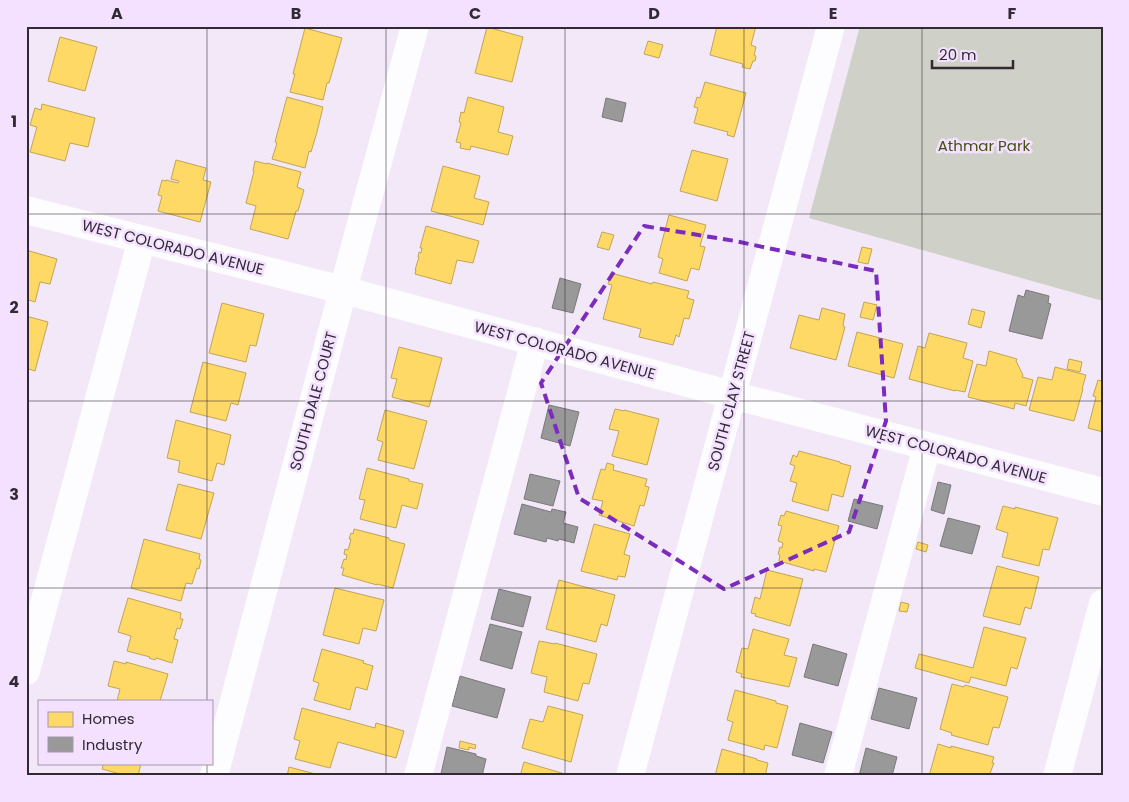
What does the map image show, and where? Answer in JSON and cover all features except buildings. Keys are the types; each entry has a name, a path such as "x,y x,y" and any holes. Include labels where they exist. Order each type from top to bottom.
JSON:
{"street":[{"name":"SOUTH DALE COURT","path":"214,776 415,26"},
{"name":"SOUTH CLAY STREET","path":"630,776 831,26"},
{"name":"WEST COLORADO AVENUE","path":"26,210 343,290 732,395 1103,492"},
{"path":"26,671 142,239"},
{"path":"418,776 535,341"},
{"path":"838,776 927,446"},
{"path":"1057,776 1103,603"}],"highlighted area":[{"path":"644,226 735,241 876,271 886,421 849,532 724,589 579,498 541,383"}],"green space":[{"name":"Athmar Park","path":"860,26 1103,26 1103,301 809,218"}]}
